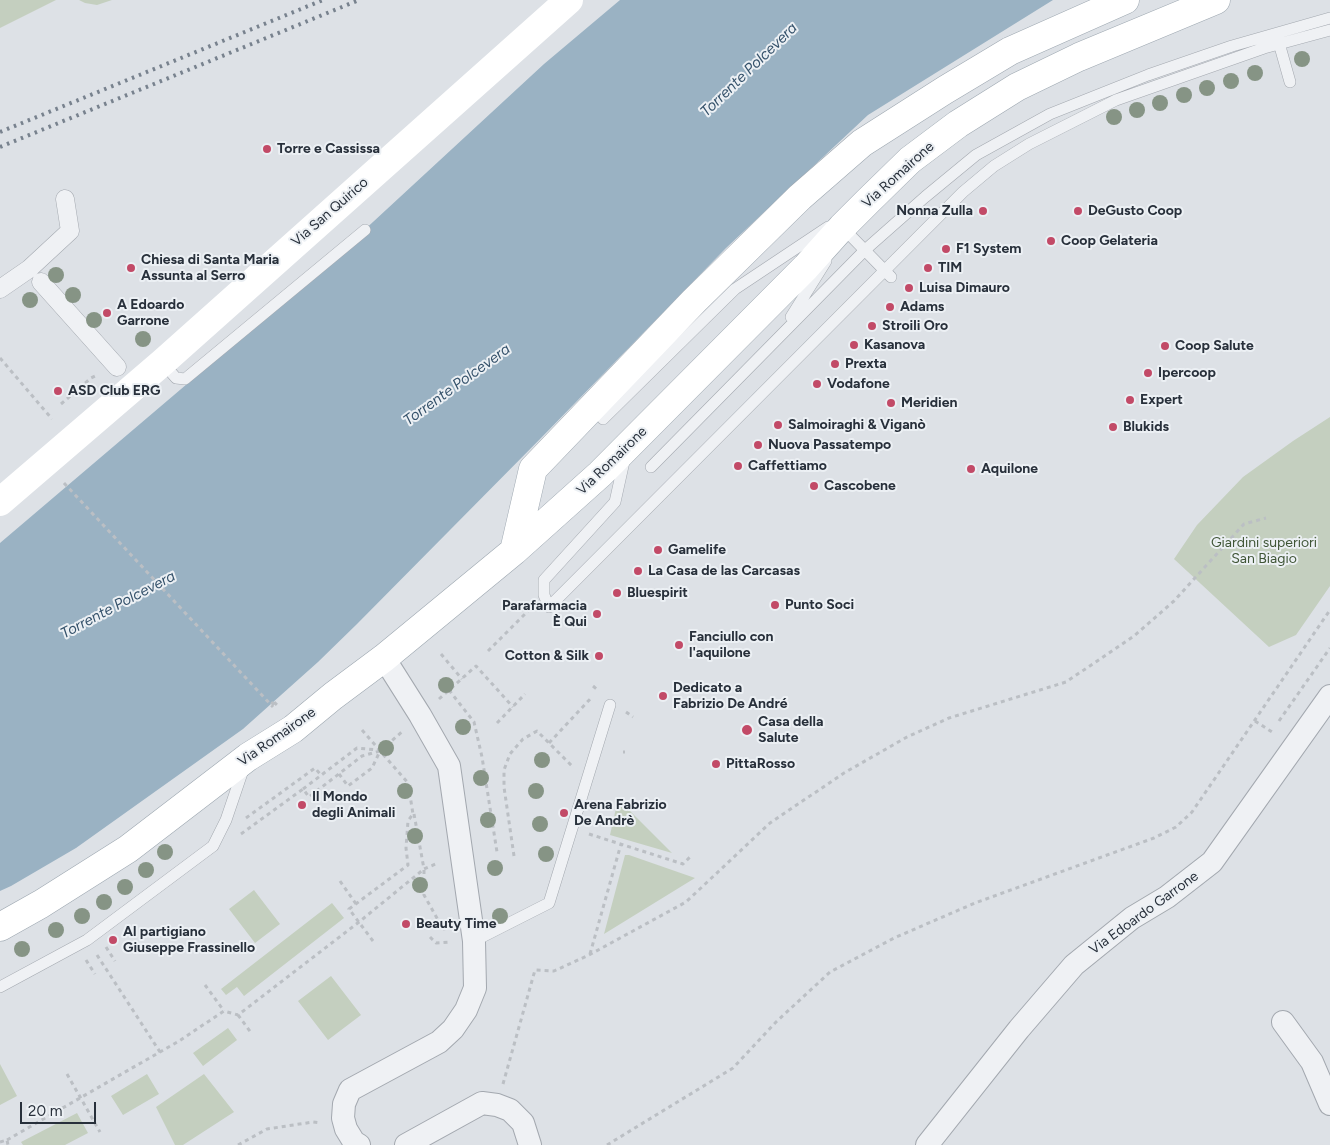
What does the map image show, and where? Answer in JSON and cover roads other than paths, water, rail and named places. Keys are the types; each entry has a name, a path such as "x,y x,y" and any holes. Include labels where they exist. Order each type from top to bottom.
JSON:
{"main road":[{"name":"Via San Quirico","path":"0,502 126,377 163,362 570,0"},
{"path":"514,552 533,469 694,302 800,197 862,144 944,90 1010,51 1125,0"},
{"name":"Via Romairone","path":"0,927 41,904 128,849 248,756 293,729 514,552 600,474 844,229 867,202 910,160 958,124 1017,87 1079,58 1216,0"}],"street":[{"path":"0,289 34,274 70,231 65,199"},
{"path":"34,274 126,377"},
{"path":"352,1137 343,1118 344,1104 350,1090 439,1042 453,1028 466,1010 474,988 464,941 449,766 384,658"},
{"name":"Via Edoardo Garrone","path":"927,1145 1019,1029 1074,965 1132,918 1168,896 1212,862 1330,696"},
{"path":"1283,1022 1312,1062 1330,1104"},
{"path":"406,1145 482,1103 497,1104 510,1110 519,1118 526,1129 530,1145"}],"lane":[{"path":"651,467 865,250 924,197 976,155 1050,114 1148,75 1232,46 1330,18"},
{"path":"628,445 615,502 544,580 544,595 550,607 888,274 963,192 994,166 1029,144 1116,100 1279,43 1330,30"},
{"path":"1279,43 1290,82"},
{"path":"603,419 734,289 867,202"},
{"path":"779,336 844,229 888,274"},
{"path":"163,362 176,378 185,379 365,230"},
{"path":"464,941 549,903 610,705"},
{"path":"0,987 87,940 213,846 226,820 248,756"}],"water":[{"name":"Torrente Polcevera","path":"620,0 1053,0 868,115 726,248 357,624 318,662 243,729 76,848 0,891 0,543 321,270 544,64"}],"railway":[{"path":"0,132 323,0"},
{"path":"0,147 359,0"}],"place":[{"name":"Torre e Cassissa","path":"267,149"},
{"name":"Nonna Zulla","path":"983,211"},
{"name":"DeGusto Coop","path":"1078,211"},
{"name":"Coop Gelateria","path":"1051,241"},
{"name":"F1 System","path":"946,249"},
{"name":"Chiesa di Santa Maria Assunta al Serro","path":"131,268"},
{"name":"TIM","path":"928,268"},
{"name":"Luisa Dimauro","path":"909,288"},
{"name":"Adams","path":"890,307"},
{"name":"A Edoardo Garrone","path":"107,313"},
{"name":"Stroili Oro","path":"872,326"},
{"name":"Kasanova","path":"854,345"},
{"name":"Coop Salute","path":"1165,346"},
{"name":"Prexta","path":"835,364"},
{"name":"Ipercoop","path":"1148,373"},
{"name":"Vodafone","path":"817,384"},
{"name":"ASD Club ERG","path":"58,391"},
{"name":"Expert","path":"1130,400"},
{"name":"Meridien","path":"891,403"},
{"name":"Salmoiraghi & Viganò","path":"778,425"},
{"name":"Blukids","path":"1113,427"},
{"name":"Nuova Passatempo","path":"758,445"},
{"name":"Caffettiamo","path":"738,466"},
{"name":"Aquilone","path":"971,469"},
{"name":"Cascobene","path":"814,486"},
{"name":"Gamelife","path":"658,550"},
{"name":"La Casa de las Carcasas","path":"638,571"},
{"name":"Bluespirit","path":"617,593"},
{"name":"Punto Soci","path":"775,605"},
{"name":"Parafarmacia È Qui","path":"597,614"},
{"name":"Fanciullo con l'aquilone","path":"679,645"},
{"name":"Cotton & Silk","path":"599,656"},
{"name":"Dedicato a Fabrizio De André","path":"663,696"},
{"name":"Casa della Salute","path":"747,730"},
{"name":"PittaRosso","path":"716,764"},
{"name":"Il Mondo degli Animali","path":"302,805"},
{"name":"Arena Fabrizio De Andrè","path":"564,813"},
{"name":"Beauty Time","path":"406,924"},
{"name":"Al partigiano Giuseppe Frassinello","path":"113,940"}],"park label":[{"name":"Giardini superiori San Biagio","path":"1264,552"}]}
